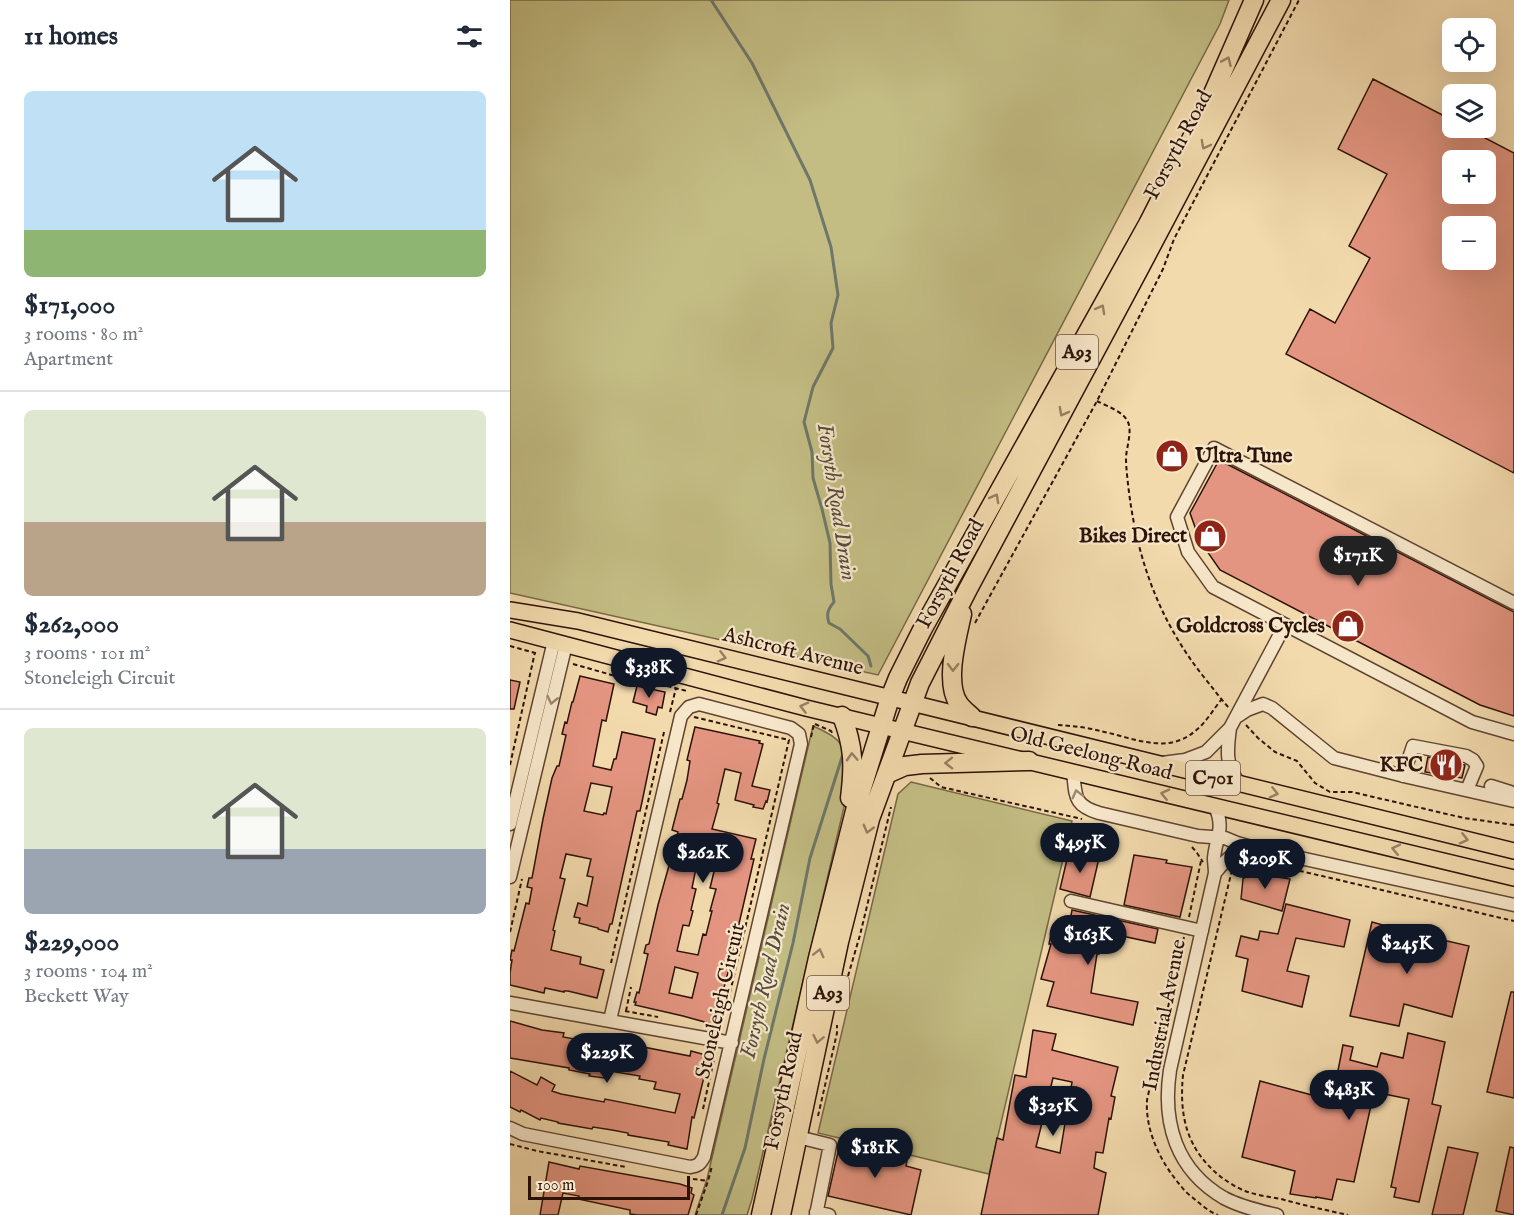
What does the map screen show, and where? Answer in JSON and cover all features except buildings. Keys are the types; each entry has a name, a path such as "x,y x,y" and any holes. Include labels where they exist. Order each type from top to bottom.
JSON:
{"highway":[{"name":"Forsyth Road","path":"761,1215 818,958 856,807 898,678 922,630 1148,224 1204,114 1254,0"},
{"name":"Forsyth Road","path":"781,1215 839,942 870,819 920,683 1281,0"},
{"path":"968,589 953,658 952,674 954,695 959,704 972,717"},
{"path":"843,716 851,743 853,776 844,857"},
{"path":"887,774 905,766 922,764 1029,761"}],"main road":[{"name":"Ashcroft Avenue","path":"510,610 578,621 890,698"},
{"path":"540,614 560,626 566,637 560,642"},
{"path":"510,630 881,725"},
{"name":"C701","path":"890,698 912,704"},
{"name":"Old Geelong Road","path":"912,704 1514,851"},
{"name":"C701","path":"881,725 902,731"},
{"name":"Old Geelong Road","path":"902,731 1514,878"}],"street":[{"path":"1514,603 1214,448 1177,517 1188,552 1213,587 1472,722 1514,734"},
{"path":"1155,763 1185,760 1206,752 1230,729 1285,625"},
{"path":"510,877 560,642"},
{"path":"510,824 556,659"},
{"name":"Stoneleigh Circuit","path":"510,1128 523,1134 546,1139 690,1167 698,1165 704,1157 801,744 799,734 791,728 699,704 689,707 681,716 611,1015"},
{"path":"1238,716 1263,704 1272,708 1334,758 1514,801"},
{"path":"1230,729 1227,749 1230,767 1240,784"},
{"path":"1406,777 1418,747 1466,756 1477,766 1467,790"},
{"path":"1073,772 1078,800 1086,809 1099,813 1198,836 1219,837 1259,849 1514,905"},
{"path":"1491,786 1514,793"},
{"name":"Industrial Avenue","path":"1215,806 1221,827 1214,858 1215,873 1170,1070 1167,1106 1172,1135 1182,1155 1189,1167 1210,1189 1241,1206 1277,1215"},
{"path":"1215,873 1227,858 1238,852 1259,849"},
{"path":"1071,901 1202,931"},
{"path":"510,1003 611,1015 732,1043"},
{"path":"798,1137 830,1145 820,1214"}],"path":[{"path":"970,631 1097,401 1163,269 1174,239 1299,0"},
{"path":"1097,401 1123,415 1129,423 1126,456 1128,482 1134,523 1146,571 1169,626 1188,657 1221,700 1275,752 1297,761 1315,783 1330,792 1352,792 1464,818 1514,825"},
{"path":"510,646 619,677 646,680"},
{"path":"510,765 536,652"},
{"path":"666,686 687,691"},
{"path":"668,717 676,688"},
{"path":"1055,725 1099,730 1162,744 1186,738 1196,731 1221,700"},
{"path":"690,722 693,717 789,741 729,997"},
{"path":"814,724 831,731 840,744 851,743"},
{"path":"610,963 666,728"},
{"path":"844,984 860,935 893,798"},
{"path":"1233,867 1183,1075 1182,1113 1186,1129 1202,1159 1227,1182 1244,1191 1348,1215"},
{"path":"626,1011 630,988"},
{"path":"611,1015 626,1011 658,1017"},
{"path":"817,1119 837,1033 837,1023"},
{"path":"702,1109 718,1040"},
{"path":"510,1144 631,1168"},
{"path":"688,1178 708,1181"}],"shaded area":[{"path":"510,0 1229,0 1220,24 878,675 510,593"},
{"path":"813,726 831,735 841,745 845,751 851,777 752,1199 747,1215 695,1215 707,1179"},
{"path":"911,782 1072,821 989,1174 818,1133 898,794"}],"waterway":[{"name":"Forsyth Road Drain","path":"711,0 752,63 810,180 831,247 838,295 831,323 833,348 813,387 804,422 812,452 813,478 830,543 834,602 828,612 828,620 868,656 871,666"},
{"name":"Forsyth Road Drain","path":"722,1215 745,1148 793,943 810,858 843,754"}],"place":[{"name":"Ultra Tune","path":"1172,456"},
{"name":"Bikes Direct","path":"1210,536"},
{"name":"Goldcross Cycles","path":"1348,626"},
{"name":"KFC","path":"1446,765"}]}
